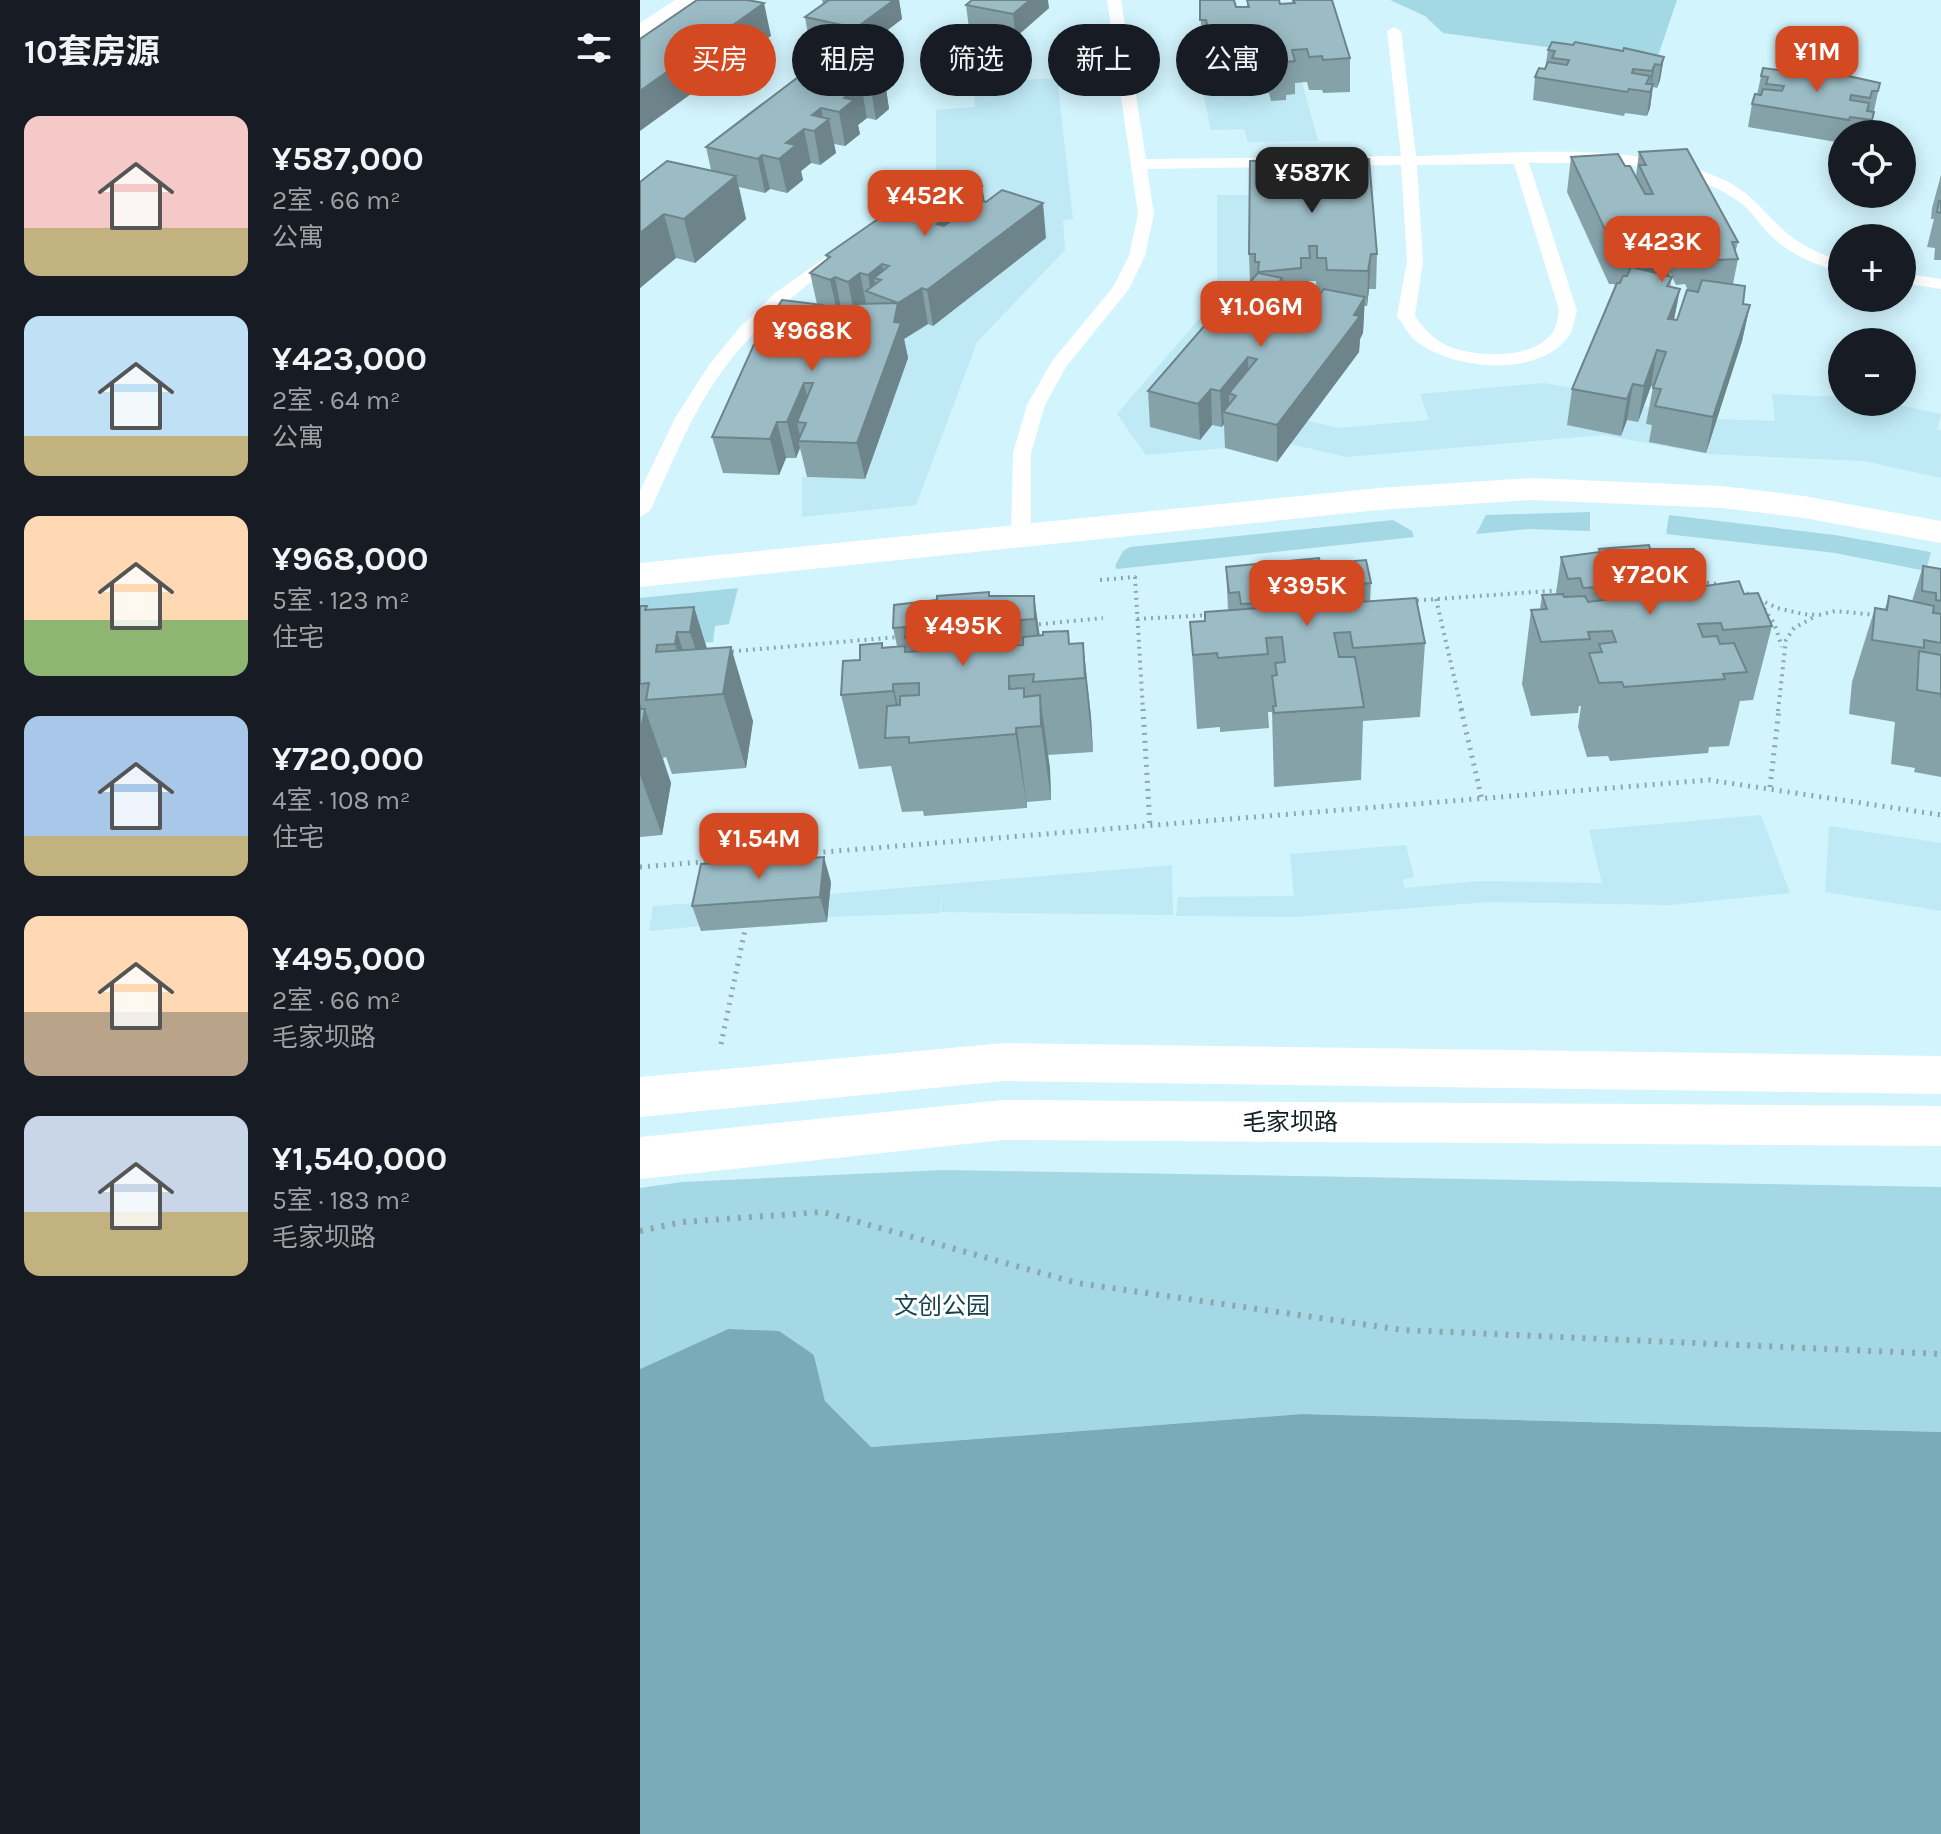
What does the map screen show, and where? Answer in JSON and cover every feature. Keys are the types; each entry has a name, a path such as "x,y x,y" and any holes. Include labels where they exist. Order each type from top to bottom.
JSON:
{"main road":[{"path":"640,35 686,1"},
{"path":"640,575 1379,499 1531,489 1722,497 1804,507 1941,532"},
{"path":"640,1097 1004,1062 1941,1075"},
{"name":"毛家坝路","path":"640,1158 1003,1120 1941,1126"}],"lane":[{"path":"1021,535 1022,453 1036,405 1058,365 1121,289 1137,256 1146,214 1114,0"},
{"path":"1394,31 1409,161 1415,261 1406,316 1410,327 1434,348 1455,355 1499,360 1543,350 1560,339 1569,324 1568,310 1520,159"},
{"path":"1140,164 1520,159 1654,163 1700,176 1746,200 1793,246 1828,261"},
{"path":"640,511 700,391 727,353 771,304 852,244"},
{"path":"1916,280 1941,284"}],"path":[{"path":"1100,580 1135,577 1150,826"},
{"path":"1685,581 1719,583 1777,608 1819,615"},
{"path":"1400,602 1578,589"},
{"path":"1436,599 1482,800"},
{"path":"1755,599 1774,623 1783,652"},
{"path":"1770,787 1786,640 1794,628 1819,615 1835,611 1882,616"},
{"path":"1137,619 1215,614"},
{"path":"1026,625 1103,618"},
{"path":"717,652 902,636"},
{"path":"640,867 1709,780 1941,815"},
{"path":"757,872 760,857"},
{"path":"712,1088 747,919"},
{"path":"640,1231 682,1222 823,1212 1077,1283 1403,1330 1941,1354"}],"shaded area":[{"path":"1288,73 1302,82 1318,141 1248,142 1244,129 1211,130 1204,96 1288,96"},
{"path":"1032,79 1048,79 1048,96 1059,96 1073,219 1063,220 1065,250 977,342 916,505 802,517 802,477 865,479 904,339 928,324 974,204 936,193 936,110 975,107 974,96 1032,96"},
{"path":"1297,182 1243,413 1225,448 1146,455 1117,414 1217,298 1217,195 1250,195"},
{"path":"1544,383 1582,390 1581,395 1717,419 1775,421 1772,394 1828,396 1828,416 1916,416 1916,409 1941,414 1937,429 1941,431 1941,478 1864,461 1707,454 1604,435 1347,457 1290,444 1308,421 1339,428 1429,420 1420,394"},
{"path":"1761,815 1790,893 1670,905 1489,902 1297,917 1176,916 1178,897 1294,896 1290,854 1406,845 1414,877 1402,880 1405,888 1480,881 1602,883 1589,830"},
{"path":"1829,826 1941,843 1941,911 1825,892"},
{"path":"1172,865 1173,915 941,912 942,888 940,913 828,917 830,894"},
{"path":"707,902 701,926 649,931 653,906"},
{"path":"728,1329 779,1331 814,1355 825,1401 871,1447 1302,1414 1941,1432 1941,1834 640,1834 640,1369"}],"green space":[{"path":"1390,0 1677,0 1656,62 1443,33 1425,16"},
{"path":"1590,512 1590,531 1530,529 1476,534 1486,515"},
{"path":"1669,515 1835,535 1931,552 1926,571 1835,553 1666,534"},
{"path":"1393,520 1412,531 1414,537 1117,569 1115,566 1123,551 1130,547"},
{"path":"738,588 729,624 715,626 713,642 640,647 640,598"},
{"name":"文创公园","path":"943,1170 1941,1187 1941,1432 1302,1414 871,1447 825,1401 814,1354 728,1329 640,1369 640,1188 682,1182"}],"building":[{"path":"697,0 764,3 734,24 664,24 664,74 640,91 640,39"},
{"path":"829,0 894,0 861,24 837,24 805,17"},
{"path":"972,0 1030,0 1013,14 966,5"},
{"path":"1200,0 1234,0 1236,7 1249,7 1247,0 1279,0 1280,4 1295,3 1293,0 1332,0 1350,58 1323,60 1322,56 1309,57 1307,49 1292,50 1295,61 1288,62 1288,24 1207,24 1206,20 1200,20"},
{"path":"1552,42 1573,45 1575,42 1623,51 1624,48 1664,57 1661,65 1655,64 1652,71 1633,69 1632,73 1650,76 1646,84 1653,84 1650,92 1629,89 1627,92 1535,77 1539,68 1545,69 1548,62 1567,65 1569,60 1552,58 1555,51 1548,50"},
{"path":"1763,68 1785,71 1786,68 1838,77 1839,74 1880,83 1878,91 1872,91 1870,98 1851,95 1850,100 1869,103 1867,111 1874,112 1872,120 1850,117 1849,120 1752,104 1755,94 1761,95 1763,89 1782,91 1784,86 1766,84 1768,77 1761,76"},
{"path":"792,82 792,96 846,96 844,98 854,100 839,112 821,108 812,115 829,119 814,131 804,129 786,143 796,145 779,159 762,155 758,159 706,147 776,96"},
{"path":"1687,149 1738,242 1732,242 1738,259 1697,261 1691,249 1682,250 1676,237 1669,238 1674,250 1666,250 1670,260 1631,267 1619,249 1614,249 1571,157 1618,154 1625,166 1630,166 1645,194 1653,194 1639,165 1646,165 1639,152"},
{"path":"1319,159 1369,159 1377,254 1371,254 1368,271 1327,270 1326,258 1317,258 1317,246 1309,246 1310,258 1301,258 1301,268 1258,272 1259,262 1255,262 1255,254 1249,254 1250,161 1298,160 1299,172 1305,172 1306,201 1315,201 1313,172 1321,172"},
{"path":"667,161 736,176 684,219 664,214 640,233 640,182"},
{"path":"943,174 982,186 967,197 973,198 937,224 944,226 980,200 986,202 1002,190 1043,203 927,290 922,288 898,303 866,291 881,280 874,278 889,266 882,264 868,275 860,273 848,282 810,273 830,257 826,255"},
{"path":"1631,267 1672,277 1667,286 1680,289 1668,319 1677,320 1687,290 1698,292 1702,280 1745,286 1743,304 1750,305 1713,417 1655,406 1661,389 1653,388 1666,352 1657,350 1644,386 1633,384 1627,399 1572,389 1617,283 1627,276"},
{"path":"1258,273 1294,284 1286,294 1297,296 1273,326 1281,328 1305,299 1315,301 1324,289 1365,297 1354,315 1360,316 1277,425 1223,412 1236,396 1229,393 1257,359 1248,357 1220,391 1211,389 1198,404 1148,391 1237,288 1250,282"},
{"path":"782,300 823,305 819,315 831,315 817,348 826,349 839,316 850,316 855,304 898,303 894,322 901,323 857,443 798,441 806,423 797,422 813,383 804,383 787,422 777,422 770,439 712,437 766,318 770,319"},
{"path":"1649,545 1650,549 1694,549 1702,570 1689,571 1692,581 1675,583 1680,596 1700,595 1698,587 1739,581 1744,594 1758,593 1772,626 1723,630 1721,623 1698,624 1703,637 1717,636 1720,644 1734,643 1747,672 1723,674 1725,679 1624,687 1622,682 1599,683 1589,653 1602,652 1599,644 1616,642 1612,631 1588,632 1590,639 1541,642 1531,610 1547,609 1542,595 1585,596 1588,602 1604,600 1600,587 1583,588 1580,578 1568,579 1561,557 1600,552 1599,549"},
{"path":"1319,558 1320,564 1366,560 1371,583 1359,584 1361,595 1344,596 1345,603 1416,598 1425,643 1353,648 1350,632 1334,633 1339,657 1355,657 1364,707 1274,713 1272,676 1277,675 1275,663 1285,662 1282,637 1266,638 1268,654 1218,658 1217,653 1193,655 1190,622 1205,621 1205,612 1260,608 1259,603 1241,604 1239,592 1229,593 1226,567"},
{"path":"1923,566 1941,569 1941,601 1936,600 1936,593 1922,591"},
{"path":"989,592 989,596 1034,596 1035,619 1020,620 1020,631 1002,632 1002,646 1023,645 1023,637 1043,635 1043,632 1068,631 1069,644 1083,643 1085,678 1033,682 1034,674 1009,676 1009,689 1024,688 1024,697 1040,695 1041,726 1016,728 1016,734 909,743 909,737 885,738 887,706 900,705 900,696 919,695 919,683 893,684 893,691 841,695 843,661 860,660 860,645 882,643 882,648 905,646 905,652 922,651 923,637 905,638 906,627 893,628 894,605 937,600 937,596"},
{"path":"1889,596 1934,606 1933,613 1941,614 1941,643 1924,640 1924,648 1872,640 1875,608 1887,610"},
{"path":"640,606 647,606 645,610 694,607 690,632 677,632 675,644 657,645 656,652 731,647 723,694 646,700 649,683 640,684"},
{"path":"1919,651 1941,655 1941,694 1917,690"},
{"path":"640,709 645,709 640,735"},
{"path":"824,857 820,897 692,906 701,864"}]}
